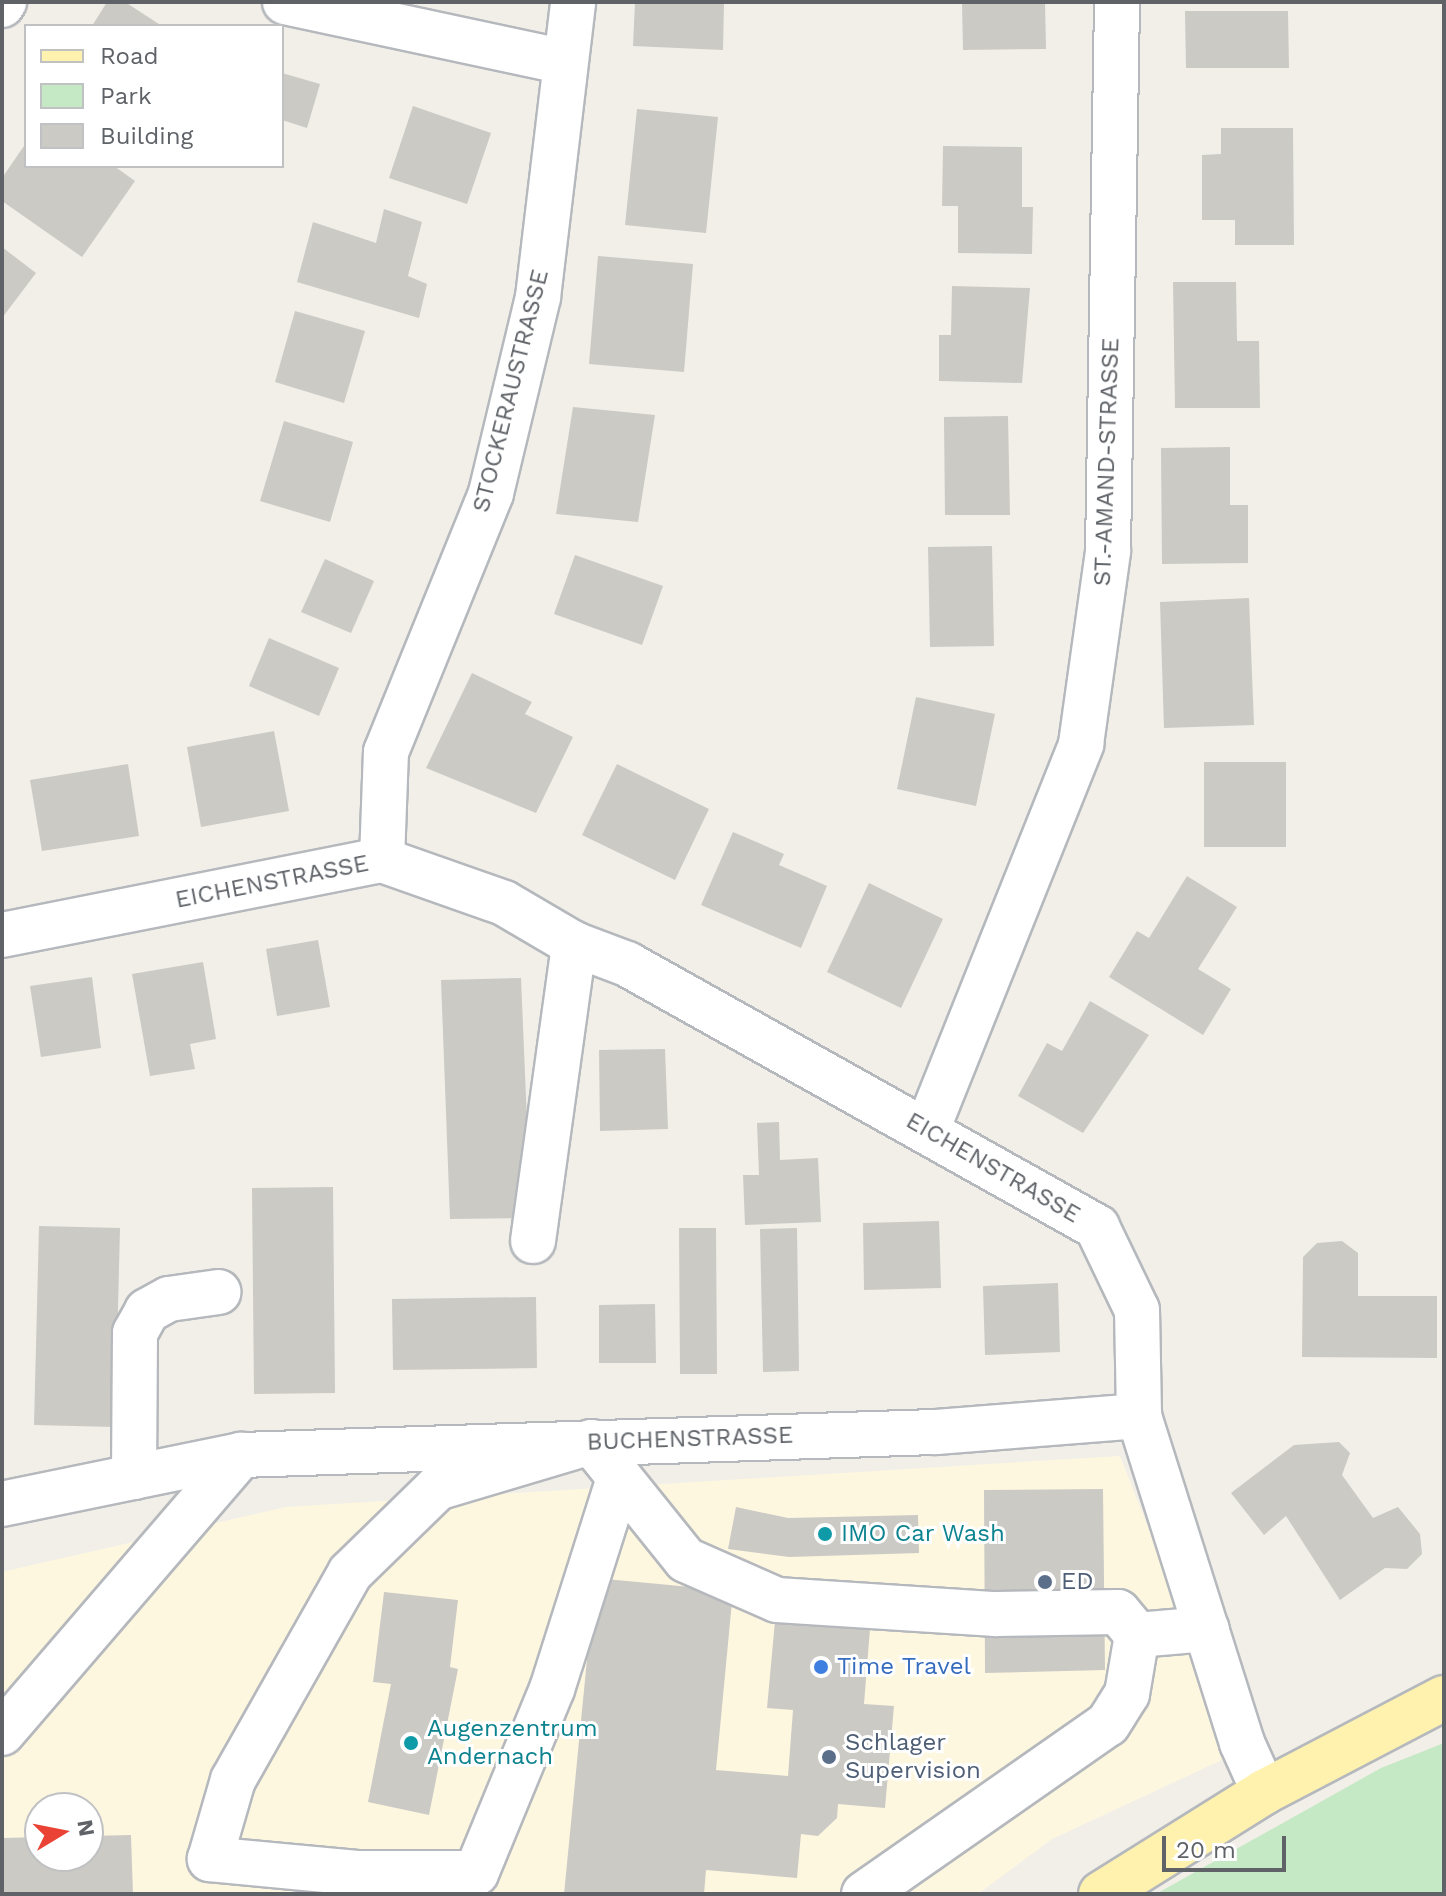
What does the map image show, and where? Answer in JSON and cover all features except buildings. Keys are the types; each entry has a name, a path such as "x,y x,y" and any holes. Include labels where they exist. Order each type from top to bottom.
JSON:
{"main road":[{"path":"1101,1894 1264,1792 1444,1698"}],"street":[{"path":"285,2 564,62"},
{"name":"STOCKERAUSTRASSE","path":"382,860 386,752 491,493 538,297 573,2"},
{"name":"ST.-AMAND-STRASSE","path":"927,1130 1081,744 1108,551 1117,2"},
{"name":"EICHENSTRASSE","path":"2,935 382,860 504,903 574,944 627,964 1097,1227 1137,1310 1139,1416 1207,1629 1264,1792"},
{"path":"533,1241 574,944"},
{"path":"134,1477 135,1333 147,1311 169,1299 219,1292"},
{"name":"BUCHENSTRASSE","path":"2,1504 241,1455 936,1432 1139,1416"},
{"path":"619,1478 552,1689 484,1884 208,1877 233,1780 350,1573 437,1488 591,1442 686,1560 777,1600 996,1614 1118,1612 1137,1635 1127,1694 1108,1724 864,1894"},
{"path":"2,1733 241,1455"},
{"path":"1137,1635 1207,1629"}],"shaded area":[{"path":"1120,1456 1237,1753 1052,1839 978,1894 2,1894 2,1572 286,1507"}],"green space":[{"path":"1444,1743 1444,1894 1156,1894 1381,1768"}],"place":[{"name":"IMO Car Wash","path":"825,1534"},
{"name":"ED","path":"1045,1582"},
{"name":"Time Travel","path":"821,1667"},
{"name":"Augenzentrum Andernach","path":"411,1743"},
{"name":"Schlager Supervision","path":"829,1757"}]}
